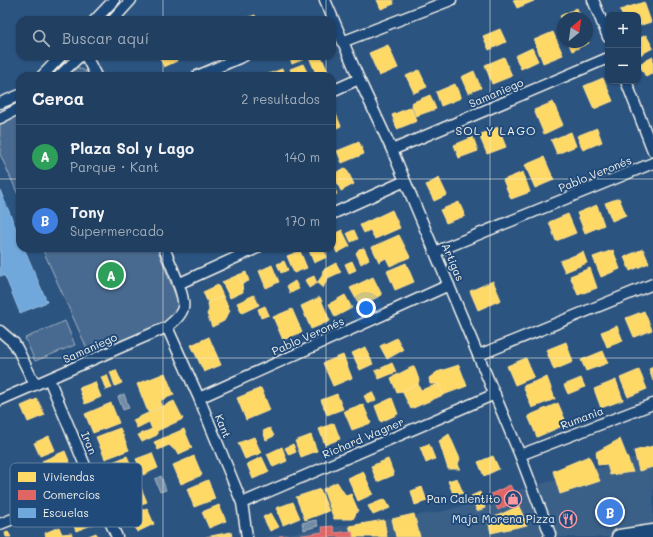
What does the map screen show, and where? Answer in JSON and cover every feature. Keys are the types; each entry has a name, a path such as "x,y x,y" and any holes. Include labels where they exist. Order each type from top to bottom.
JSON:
{"main road":[{"path":"619,537 653,532"}],"street":[{"path":"99,16 114,0"},
{"path":"117,16 131,0"},
{"name":"Artigas","path":"325,0 329,16"},
{"path":"342,42 450,0"},
{"path":"593,0 605,30"},
{"name":"Artigas","path":"336,30 392,150 479,355 520,455 550,534 549,537"},
{"name":"Samaniego","path":"392,150 605,59"},
{"path":"46,72 57,60"},
{"path":"63,72 76,60"},
{"path":"88,60 94,72"},
{"path":"207,72 235,60"},
{"path":"336,88 359,79"},
{"path":"627,84 653,151"},
{"path":"0,103 16,97"},
{"path":"0,118 16,110"},
{"name":"Pablo Veronés","path":"435,252 653,163"},
{"path":"336,212 405,181"},
{"path":"166,252 178,284 248,252"},
{"name":"Samaniego","path":"0,400 167,327 176,320 183,309 183,298 178,284"},
{"path":"479,355 653,284"},
{"name":"Pablo Veronés","path":"199,398 449,285"},
{"name":"Kant","path":"167,327 199,398 242,503 247,537"},
{"path":"0,331 14,343 35,385"},
{"name":"Iran","path":"49,379 84,463"},
{"name":"Richard Wagner","path":"242,503 494,394"},
{"name":"Rumania","path":"520,455 653,404"},
{"path":"0,524 10,520"},
{"name":"Iran","path":"112,527 117,537"}],"shaded area":[{"path":"77,67 85,72 71,72"},
{"path":"16,116 16,190 0,154 0,125"},
{"path":"44,252 159,252 178,302 176,311 167,322 89,353"},
{"path":"65,321 75,345 35,361 25,338"},
{"path":"124,394 129,408 123,410 118,397"},
{"path":"653,453 653,537 262,537 440,512"},
{"path":"161,476 166,490 160,492 155,479"},
{"path":"316,520 318,526 304,530 302,523"}],"building: Viviendas":[{"path":"377,0 393,0 394,4 381,9"},
{"path":"513,0 534,0 534,1 517,8"},
{"path":"644,2 651,22 641,25 641,12 621,12 620,10"},
{"path":"577,8 579,12 568,12"},
{"path":"500,29 506,42 489,50 483,36"},
{"path":"553,32 557,41 557,48 560,48 563,55 543,63 534,40"},
{"path":"646,35 653,48 641,54 641,48 641,38"},
{"path":"388,45 398,68 379,76 369,53"},
{"path":"532,48 538,61 521,69 515,56"},
{"path":"571,48 578,48 572,51"},
{"path":"504,57 512,76 492,84 485,65"},
{"path":"653,57 653,73 646,77 641,68 641,63"},
{"path":"161,60 177,60 177,61 164,67"},
{"path":"290,60 302,60 292,64"},
{"path":"310,60 323,60 328,72 315,72"},
{"path":"303,64 307,72 291,72 290,69"},
{"path":"282,69 283,72 274,72"},
{"path":"419,70 427,87 414,93 406,76"},
{"path":"474,71 481,88 468,93 461,77"},
{"path":"603,78 613,101 594,109 584,86"},
{"path":"455,84 461,98 441,106 436,92"},
{"path":"430,95 436,109 416,116 411,103"},
{"path":"553,102 563,125 544,134 534,110"},
{"path":"411,107 417,121 397,129 392,115"},
{"path":"336,114 341,126 336,128"},
{"path":"498,127 506,147 487,154 479,135"},
{"path":"597,128 602,142 583,150 577,136"},
{"path":"571,132 576,146 557,154 551,140"},
{"path":"473,137 478,151 459,158 454,145"},
{"path":"359,142 364,154 342,163 337,151"},
{"path":"544,157 554,180 535,188 525,165"},
{"path":"346,168 354,184 341,191 336,180 336,173"},
{"path":"523,172 530,192 511,199 503,180"},
{"path":"439,178 447,195 434,201 426,185"},
{"path":"619,198 626,215 612,221 605,203"},
{"path":"459,202 465,216 446,223 440,210"},
{"path":"597,205 604,225 585,233 577,213"},
{"path":"392,210 400,228 375,239 370,230 364,233 360,225"},
{"path":"568,214 576,233 556,241 549,222"},
{"path":"342,230 350,246 337,253 336,251 336,233"},
{"path":"354,230 358,239 351,242 347,233"},
{"path":"399,235 410,257 390,266 386,258 379,262 372,247"},
{"path":"364,248 369,259 361,264 356,253 359,249"},
{"path":"643,249 649,263 630,271 624,257"},
{"path":"613,250 620,269 601,277 593,257"},
{"path":"300,252 307,268 294,273 287,256"},
{"path":"310,252 325,252 327,257 314,263"},
{"path":"583,252 587,263 565,272 560,261"},
{"path":"284,261 288,270 281,273 277,264"},
{"path":"352,261 356,270 349,273 345,264"},
{"path":"336,263 341,272 328,278 323,288 317,283 322,276 323,270"},
{"path":"406,263 414,282 395,290 387,271"},
{"path":"272,265 279,282 266,288 259,271"},
{"path":"590,268 597,288 578,295 570,276"},
{"path":"246,272 249,281 242,284 238,275"},
{"path":"238,275 242,284 243,292 230,298 222,282"},
{"path":"314,276 317,283 309,288 305,280"},
{"path":"373,277 382,295 360,306 350,288"},
{"path":"295,281 299,289 290,293 287,286"},
{"path":"493,281 501,300 478,310 470,291"},
{"path":"218,285 223,296 208,303 203,292"},
{"path":"254,295 259,305 242,313 237,303"},
{"path":"345,295 352,308 335,317 329,304"},
{"path":"223,296 230,311 224,321 212,327 207,314 209,310 208,303"},
{"path":"320,297 330,321 311,329 301,306"},
{"path":"265,306 269,315 261,318 258,309"},
{"path":"292,309 302,332 283,340 273,317"},
{"path":"644,311 652,330 634,337 626,318"},
{"path":"617,326 623,341 607,347 601,332"},
{"path":"209,337 221,365 204,372 191,345"},
{"path":"397,338 403,350 387,359 380,346"},
{"path":"566,342 573,362 554,370 546,350"},
{"path":"365,347 373,364 360,370 352,353"},
{"path":"603,351 608,363 586,371 581,360"},
{"path":"343,355 352,378 333,386 323,363"},
{"path":"526,358 534,377 515,385 507,366"},
{"path":"392,363 396,372 379,379 375,371"},
{"path":"459,365 467,386 443,395 439,384 430,384 429,378 437,372"},
{"path":"414,366 419,380 418,384 397,393 391,378"},
{"path":"653,367 653,381 649,369"},
{"path":"116,370 122,383 115,386 110,372"},
{"path":"639,370 647,389 628,397 620,378"},
{"path":"165,373 174,395 161,400 161,407 148,412 137,384"},
{"path":"107,375 112,388 106,390 101,377"},
{"path":"547,377 555,399 532,408 523,386"},
{"path":"581,378 585,387 568,394 564,385"},
{"path":"616,380 623,400 601,408 594,389"},
{"path":"95,382 101,397 85,404 79,388"},
{"path":"418,384 421,390 439,384 443,395 411,409 402,391"},
{"path":"261,388 270,410 246,420 237,398"},
{"path":"372,392 376,400 368,404 364,396"},
{"path":"337,394 343,409 327,415 321,400"},
{"path":"392,398 398,414 381,422 375,406"},
{"path":"37,399 45,415 28,422 21,406"},
{"path":"174,401 183,419 157,431 157,435 142,442 138,435 152,429 149,422 137,428 133,420"},
{"path":"111,403 119,423 93,433 85,414"},
{"path":"558,403 567,424 537,437 528,416"},
{"path":"363,404 371,423 352,430 344,411"},
{"path":"334,423 340,439 325,445 319,429"},
{"path":"120,428 129,450 105,459 96,437"},
{"path":"270,428 274,436 266,440 263,431"},
{"path":"184,429 192,448 179,454 169,445 158,450 154,442"},
{"path":"449,434 460,459 458,464 460,469 448,469 439,441"},
{"path":"311,435 317,451 301,457 295,441"},
{"path":"49,436 55,450 40,456 34,443"},
{"path":"254,437 261,453 245,459 238,443"},
{"path":"620,439 633,472 610,475 607,464 598,465 596,452"},
{"path":"293,444 296,452 289,455 285,448"},
{"path":"429,444 435,459 426,463 420,447"},
{"path":"653,446 653,467 639,471 634,451"},
{"path":"282,447 287,461 273,467 267,454"},
{"path":"65,451 70,463 43,463 42,461"},
{"path":"152,453 158,468 143,475 142,463 138,463 136,459"},
{"path":"127,456 130,463 110,463"},
{"path":"194,456 202,475 181,484 173,465"},
{"path":"493,456 499,469 484,476 478,462"},
{"path":"589,456 600,481 560,494 553,471"},
{"path":"262,457 269,472 253,479 247,464"},
{"path":"388,459 394,475 377,482 371,466"},
{"path":"363,471 373,494 358,501 348,478"},
{"path":"457,478 463,493 454,496 448,481"},
{"path":"208,480 215,499 194,507 187,489"},
{"path":"337,482 346,496 351,494 358,510 353,519 334,519 323,489"},
{"path":"422,487 427,501 415,505 411,491"},
{"path":"320,489 329,511 305,520 296,497"},
{"path":"142,490 147,502 142,504"},
{"path":"480,492 485,508 477,511 471,496"},
{"path":"385,499 390,508 373,515 368,506"},
{"path":"293,502 300,518 283,525 276,508"},
{"path":"219,505 226,521 209,528 202,512"},
{"path":"519,506 527,525 491,533 488,520"},
{"path":"147,508 154,524 137,532 135,527 142,527 142,510"},
{"path":"271,513 279,527 270,531 263,517"},
{"path":"414,514 420,537 396,537 392,519"},
{"path":"384,520 387,537 353,537 349,526"},
{"path":"59,527 62,534 71,533 73,537 46,537 45,533"},
{"path":"74,527 86,527 76,531"},
{"path":"8,532 11,537 6,537 5,533"},
{"path":"231,532 232,537 206,537"},
{"path":"96,533 98,537 86,537"}],"building: Comercios":[{"path":"510,485 518,500 498,510 491,494"},
{"path":"333,526 335,533 352,531 353,537 303,537 303,535 323,532 322,527"},
{"path":"303,535 303,537 279,537 279,536"}],"building: Escuelas":[{"path":"0,190 16,228 16,252 26,252 47,302 20,313 5,276 0,276"}],"place":[{"name":"Plaza Sol y Lago","path":"111,275"},
{"name":"Pan Calentito","path":"513,499"},
{"name":"Tony","path":"610,512"},
{"name":"Maja Morena Pizza","path":"568,519"}],"district":[{"name":"SOL Y LAGO","path":"496,131"}]}
